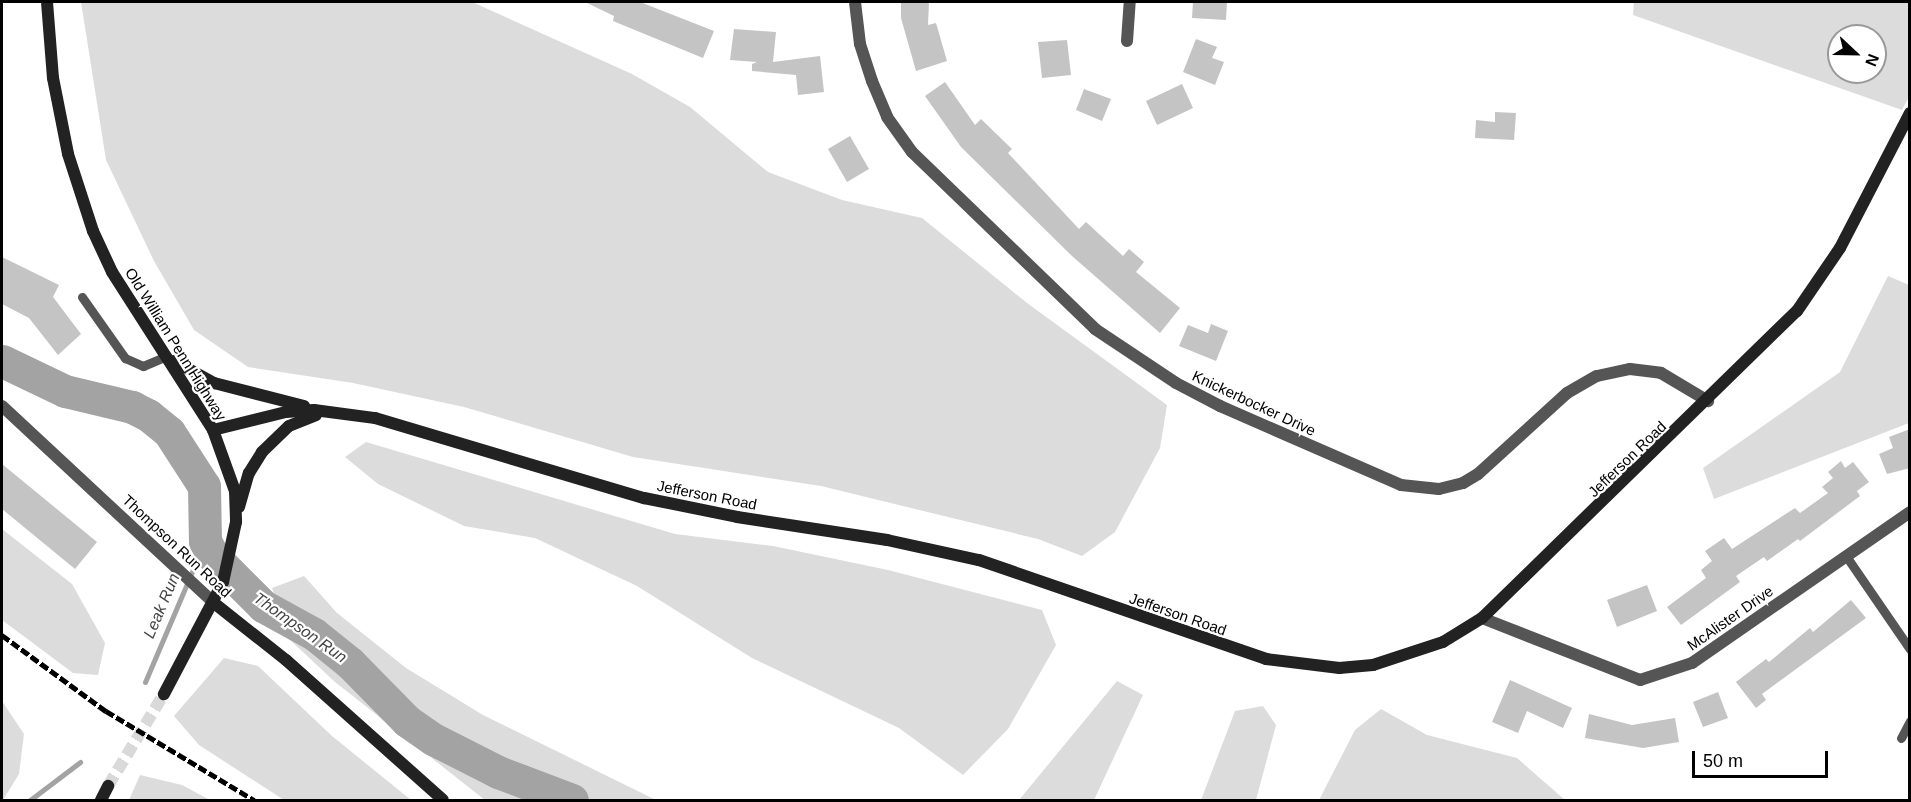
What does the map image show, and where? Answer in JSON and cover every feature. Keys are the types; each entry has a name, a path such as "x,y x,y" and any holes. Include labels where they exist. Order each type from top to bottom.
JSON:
{"street":[{"name":"Old William Penn Highway","path":"47,2 52,78 77,190 112,272 213,430 235,491 236,522 232,551 223,582 214,603 164,694"},
{"name":"Knickerbocker Drive","path":"855,2 860,44 872,81 888,117 912,152 1095,329 1176,383 1220,406 1401,485 1426,489 1450,487 1478,474 1567,393 1597,376 1630,369 1661,373 1708,401"},
{"path":"1127,41 1131,2"},
{"name":"Jefferson Road","path":"213,430 286,412 328,411 428,431 644,498 737,517 887,540 969,558 1228,648 1306,666 1339,668 1382,662 1443,642 1482,618 1708,401 1797,311 1820,280 1905,131 1910,113"},
{"path":"167,356 214,383 328,411"},
{"name":"Thompson Run Road","path":"2,406 214,603 286,660 443,801"},
{"path":"236,522 249,472 262,452 289,426 328,411"},
{"name":"McAlister Drive","path":"1482,618 1640,680 1692,663 1910,512"},
{"path":"101,801 108,786"}],"lane":[{"path":"82,297 125,358 143,366 167,356"},
{"path":"1846,556 1910,649"},
{"path":"1901,738 1910,720"}],"shaded area":[{"path":"81,2 472,2 632,74 690,107 768,172 842,200 922,218 1027,303 1167,405 1160,448 1115,532 1082,556 1038,539 821,486 633,457 464,407 353,383 248,367 194,330 154,261 106,160"},
{"path":"1634,2 1909,2 1909,97 1902,110 1828,84 1887,84 1887,24 1827,24 1827,84 1633,15"},
{"path":"1888,276 1909,285 1909,423 1714,499 1703,468 1840,372"},
{"path":"366,442 675,534 773,546 888,570 1042,610 1056,645 1008,729 963,775 899,728 752,658 637,586 535,538 464,526 378,484 345,457"},
{"path":"2,529 72,584 105,643 98,675 73,673 2,620"},
{"path":"304,576 337,613 406,668 483,715 656,800 485,800 335,682 289,639 272,588"},
{"path":"224,658 258,666 332,736 411,800 284,800 199,745 174,716"},
{"path":"1117,681 1143,695 1094,800 1019,800"},
{"path":"2,701 24,734 19,774 3,800"},
{"path":"1263,706 1276,725 1256,800 1201,800 1235,711"},
{"path":"1381,709 1427,735 1517,758 1565,800 1319,800 1355,730"},
{"path":"140,775 182,785 210,800 129,800"}],"building":[{"path":"585,2 640,2 714,31 703,58 613,21 614,16"},
{"path":"901,2 929,2 928,25 936,23 947,61 916,71 901,18"},
{"path":"1193,2 1227,2 1226,20 1192,18"},
{"path":"734,29 776,32 773,62 820,56 824,92 798,95 796,75 752,71 752,64 757,62 730,60"},
{"path":"1196,39 1217,47 1212,58 1224,62 1215,85 1183,72"},
{"path":"1067,40 1071,75 1042,78 1038,42"},
{"path":"945,82 975,125 981,119 1012,149 1008,153 1079,229 1086,222 1123,256 1129,249 1144,262 1136,272 1180,308 1160,333 1072,256 961,147 925,96"},
{"path":"1182,84 1193,108 1157,125 1146,101"},
{"path":"1084,89 1111,99 1102,121 1076,110"},
{"path":"1495,112 1516,113 1514,140 1475,138 1476,120 1495,122"},
{"path":"850,136 869,169 847,182 828,149"},
{"path":"2,257 59,285 53,297 81,334 58,355 29,318 2,304"},
{"path":"1211,324 1228,331 1216,361 1179,346 1188,325 1208,333"},
{"path":"1910,429 1910,468 1887,474 1879,454 1893,448 1889,437"},
{"path":"1841,461 1845,468 1853,462 1869,482 1857,491 1860,496 1800,541 1798,539 1767,561 1764,557 1736,576 1740,582 1681,625 1667,607 1706,578 1701,570 1712,561 1705,551 1724,538 1732,549 1795,508 1800,513 1828,493 1822,487 1833,478 1828,472"},
{"path":"2,464 97,542 75,569 2,509"},
{"path":"1647,585 1657,611 1617,627 1607,600"},
{"path":"1851,600 1866,618 1762,694 1766,700 1756,708 1736,682 1766,659 1769,662 1810,628 1813,632"},
{"path":"1510,680 1572,708 1563,728 1527,711 1518,733 1492,722"},
{"path":"1718,692 1728,718 1703,727 1693,702"},
{"path":"1589,714 1632,725 1675,718 1679,742 1643,748 1585,738"}],"waterway":[{"name":"Thompson Run","path":"2,361 65,391 132,407 148,415 169,432 204,486 205,541 213,556 263,606 314,634 350,663 407,721 433,739 498,772 572,800"},
{"name":"Leak Run","path":"145,682 205,541"},
{"name":"Leak Run","path":"30,800 80,762"}],"tunnel":[{"path":"108,786 164,694"}],"railway":[{"path":"2,635 106,711 254,800"}]}
